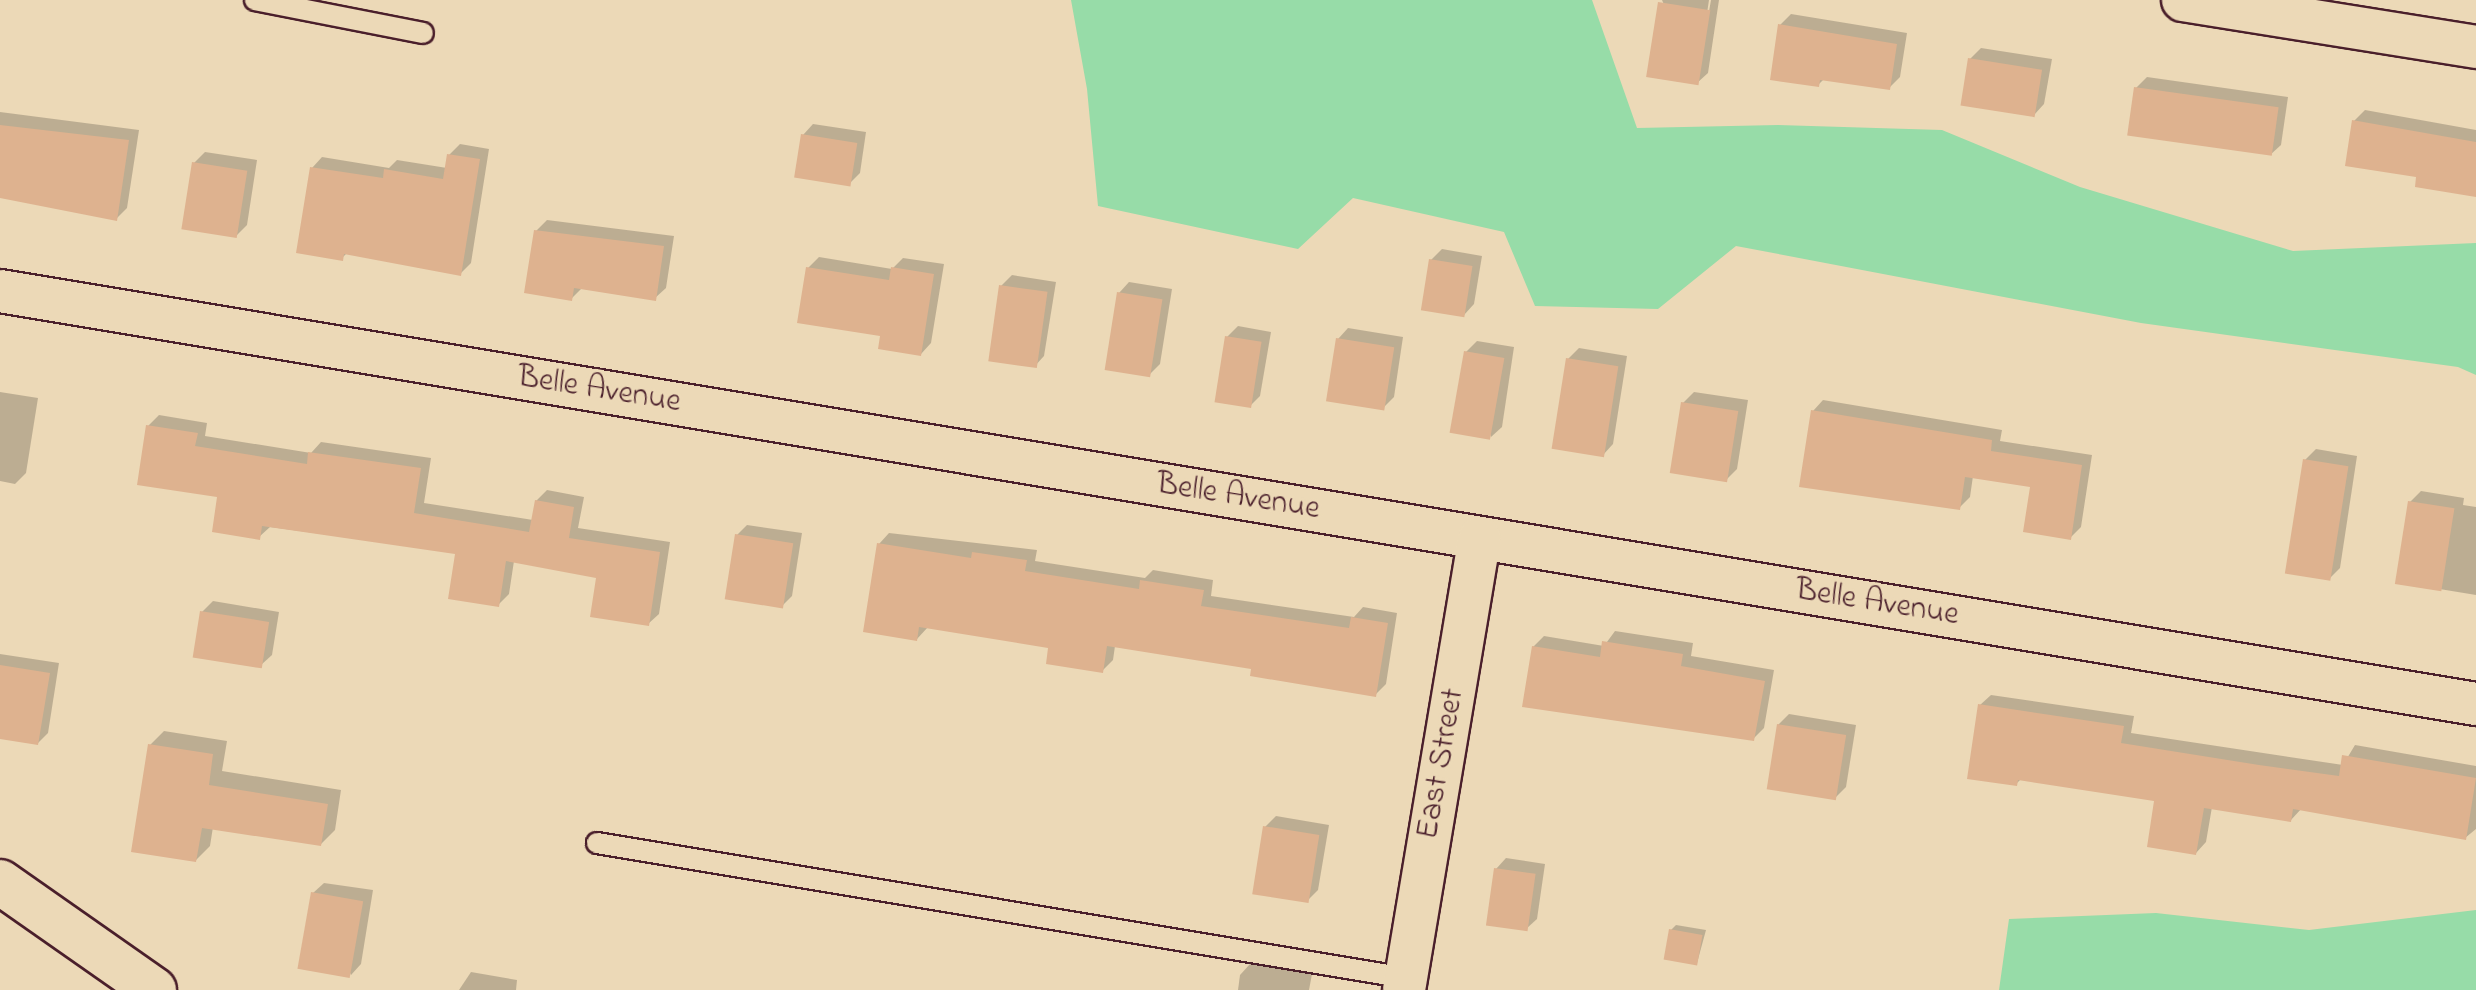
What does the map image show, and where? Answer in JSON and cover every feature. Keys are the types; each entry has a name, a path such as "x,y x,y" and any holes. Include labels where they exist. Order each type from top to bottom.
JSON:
{"street":[{"path":"2183,0 2476,47"},
{"name":"Belle Avenue","path":"0,291 2476,704"},
{"name":"East Street","path":"1405,984 1480,538"},
{"path":"0,882 154,990"}],"lane":[{"path":"255,0 423,33"},
{"path":"597,843 1405,984"}],"green space":[{"path":"1071,0 1592,0 1637,128 1778,125 1942,130 2080,187 2293,251 2476,243 2476,375 2458,367 2141,323 1736,246 1658,309 1535,306 1504,232 1353,198 1298,249 1098,206 1087,89"},
{"path":"2476,910 2476,990 1999,990 2009,919 2156,913 2309,930"}],"building":[{"path":"1658,2 1710,10 1698,85 1646,77"},
{"path":"1778,24 1897,44 1890,90 1820,80 1819,87 1770,80"},
{"path":"1968,58 2042,70 2035,117 1960,105"},
{"path":"2134,87 2279,107 2272,156 2127,136"},
{"path":"2352,120 2476,142 2476,197 2415,187 2416,177 2345,166"},
{"path":"0,125 129,140 117,221 0,198"},
{"path":"801,134 857,143 850,186 794,177"},
{"path":"447,154 480,159 461,276 344,254 343,261 296,253 310,167 383,178 384,169 443,179"},
{"path":"192,162 247,171 237,238 181,229"},
{"path":"534,230 664,246 656,301 574,288 572,301 524,293"},
{"path":"1429,259 1472,266 1464,317 1421,310"},
{"path":"806,267 889,280 891,267 934,274 921,356 878,349 880,336 797,323"},
{"path":"999,285 1048,292 1037,368 988,361"},
{"path":"1117,292 1162,299 1150,377 1105,370"},
{"path":"1225,336 1262,342 1251,408 1215,402"},
{"path":"1336,338 1394,347 1384,410 1326,401"},
{"path":"1464,351 1504,358 1490,440 1450,433"},
{"path":"1566,358 1618,366 1604,457 1552,449"},
{"path":"1681,402 1738,411 1727,482 1670,473"},
{"path":"1811,410 1992,440 1991,451 2082,465 2071,540 2023,532 2030,487 1965,477 1960,510 1799,487"},
{"path":"146,425 198,433 195,446 307,464 308,452 421,468 414,513 529,532 535,500 574,507 569,538 660,552 649,626 590,617 596,578 506,561 499,607 448,599 455,554 262,526 260,540 212,532 217,497 137,485"},
{"path":"2303,459 2348,466 2330,581 2285,574"},
{"path":"2408,501 2454,508 2441,591 2395,584"},
{"path":"735,534 793,543 783,608 725,599"},
{"path":"877,543 971,558 972,552 1027,560 1025,571 1139,589 1140,580 1204,590 1201,606 1349,628 1351,617 1388,623 1376,697 1250,676 1251,669 1107,646 1103,673 1046,664 1048,648 919,627 917,641 863,632"},
{"path":"200,611 269,622 262,668 193,657"},
{"path":"1602,641 1683,654 1681,666 1765,681 1754,741 1522,707 1532,646 1600,657"},
{"path":"0,665 50,673 38,745 0,739"},
{"path":"1978,704 2124,726 2121,743 2259,765 2339,776 2342,755 2476,778 2466,840 2293,809 2291,822 2204,808 2196,855 2147,847 2154,801 2018,780 2017,786 1967,779"},
{"path":"1777,724 1846,735 1836,800 1767,789"},
{"path":"148,744 213,754 209,785 328,804 321,846 202,828 196,862 131,852"},
{"path":"1263,826 1319,835 1309,903 1252,894"},
{"path":"1494,868 1536,874 1528,931 1486,925"},
{"path":"311,892 363,901 350,978 297,969"},
{"path":"1669,929 1702,935 1697,965 1664,960"}]}
